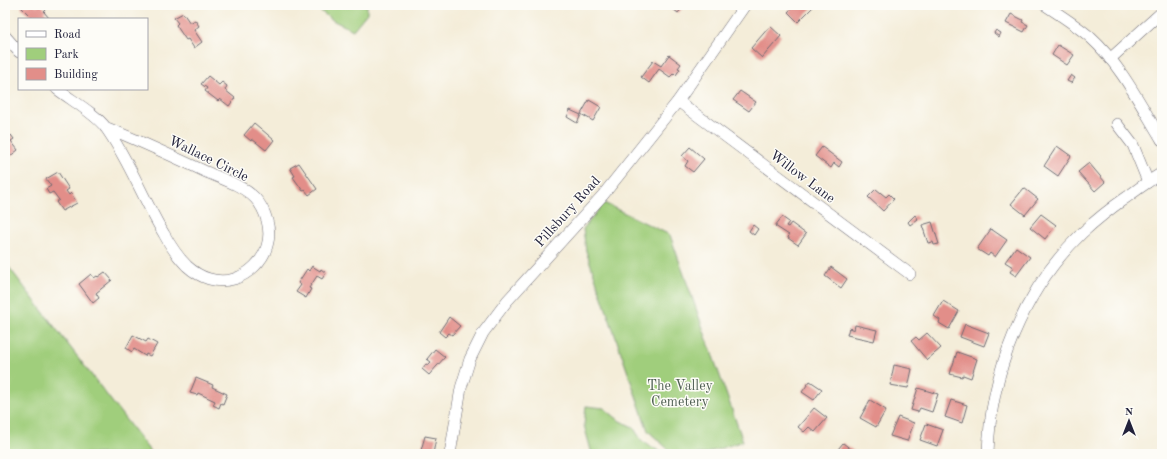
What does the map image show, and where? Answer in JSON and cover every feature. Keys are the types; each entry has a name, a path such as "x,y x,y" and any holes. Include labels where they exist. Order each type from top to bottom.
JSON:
{"street":[{"name":"Pillsbury Road","path":"450,454 461,388 470,359 483,332 507,301 602,195 678,101 746,5"},
{"path":"1045,5 1090,37 1110,59 1122,74 1162,140"},
{"path":"1110,59 1162,12"},
{"path":"5,36 18,51"},
{"name":"Wallace Circle","path":"58,90 83,108 105,127 122,154 158,225 169,243 187,266 204,277 223,281 243,276 258,263 264,254 269,235 266,215 255,198 238,186 105,127"},
{"name":"Willow Lane","path":"678,101 910,274"},
{"path":"1117,124 1133,145 1148,182"},
{"path":"988,454 989,432 997,382 1009,346 1033,296 1052,268 1081,234 1101,217 1162,173"}],"green space":[{"path":"312,5 367,5 367,13 353,30 334,21"},
{"name":"The Valley Cemetery","path":"604,203 670,235 743,441 704,454 677,454 669,450 648,431 586,251 583,229"},
{"path":"5,262 152,454 5,454"},
{"path":"586,406 604,408 620,421 633,427 642,441 664,454 592,454 584,425"}],"building":[{"path":"23,5 35,5 37,7 38,5 42,5 46,10 44,12 49,18 32,18 21,7"},
{"path":"668,5 685,5 678,13"},
{"path":"795,5 815,5 798,22 788,12"},
{"path":"183,13 190,23 195,20 199,26 194,30 202,42 194,48 188,39 186,40 176,25 178,23 174,18"},
{"path":"1011,14 1023,20 1022,22 1028,25 1024,32 1006,23"},
{"path":"770,26 781,36 762,58 751,48"},
{"path":"996,30 1001,33 999,37 994,33"},
{"path":"1058,45 1074,55 1067,65 1052,55"},
{"path":"669,55 681,64 676,75 674,73 670,77 659,69 649,83 641,77 653,61 661,66"},
{"path":"1071,75 1075,78 1071,83 1067,81"},
{"path":"208,76 219,85 222,82 227,86 225,90 235,98 229,106 220,99 218,101 205,91 207,88 201,84"},
{"path":"740,91 756,102 749,111 733,100"},
{"path":"589,100 601,107 593,121 581,114"},
{"path":"570,110 581,115 577,123 567,117"},
{"path":"254,123 274,140 266,150 252,139 251,141 244,135"},
{"path":"5,133 8,137 11,135 14,139 11,141 18,150 9,157 5,152"},
{"path":"1057,146 1071,156 1058,176 1044,166"},
{"path":"690,147 704,159 693,172 685,166 688,161 682,156"},
{"path":"822,147 842,162 839,167 834,163 831,168 815,156"},
{"path":"299,163 317,189 309,195 305,190 303,191 293,177 295,176 290,168"},
{"path":"1089,163 1105,182 1095,191 1078,172"},
{"path":"58,172 69,189 66,191 69,195 71,193 77,203 62,211 56,202 59,200 53,192 49,194 46,189 51,186 46,179"},
{"path":"1024,188 1038,199 1025,215 1011,204"},
{"path":"876,189 886,197 889,194 894,199 883,211 868,197"},
{"path":"1041,214 1056,225 1045,239 1030,227"},
{"path":"915,215 918,219 910,225 908,222"},
{"path":"782,217 789,222 786,226 788,227 791,223 806,234 798,245 788,238 789,235 775,226"},
{"path":"932,222 939,244 934,245 933,242 928,243 922,225"},
{"path":"753,225 758,229 754,235 749,231"},
{"path":"991,229 1007,240 995,257 990,253 988,256 977,249"},
{"path":"1016,247 1030,257 1016,276 1010,272 1013,267 1005,262"},
{"path":"312,266 320,271 321,269 326,273 322,279 317,276 309,288 311,289 306,298 296,292 301,285 298,283 307,269 309,271"},
{"path":"831,267 847,279 841,288 825,276"},
{"path":"105,272 112,280 96,293 99,298 93,303 79,284 91,274 94,278"},
{"path":"943,301 959,311 949,329 939,323 940,320 934,316"},
{"path":"449,317 460,326 452,335 449,333 445,337 439,332"},
{"path":"965,324 989,333 984,346 960,337"},
{"path":"855,325 877,330 874,341 847,335 849,328 854,330"},
{"path":"927,333 941,348 927,360 911,341 916,337 919,340"},
{"path":"133,335 146,342 148,339 157,344 150,356 146,354 145,356 134,349 132,352 126,348"},
{"path":"435,349 445,357 429,375 422,369 426,364 428,365 431,362 427,359"},
{"path":"957,352 977,359 971,378 963,375 962,377 950,374"},
{"path":"894,365 912,369 908,388 890,385"},
{"path":"196,378 213,385 212,387 227,394 223,404 221,403 219,408 213,405 215,401 198,393 197,395 190,393"},
{"path":"810,381 822,389 814,400 802,392"},
{"path":"918,388 938,394 932,412 920,408 918,412 911,410"},
{"path":"870,400 886,410 876,427 860,418"},
{"path":"951,400 967,405 962,423 945,417"},
{"path":"814,408 827,418 815,432 809,427 804,432 798,427"},
{"path":"898,417 914,423 907,441 890,436"},
{"path":"926,424 943,430 937,446 920,440"},
{"path":"425,436 436,438 433,454 420,454"},
{"path":"843,443 857,454 834,454"}]}
